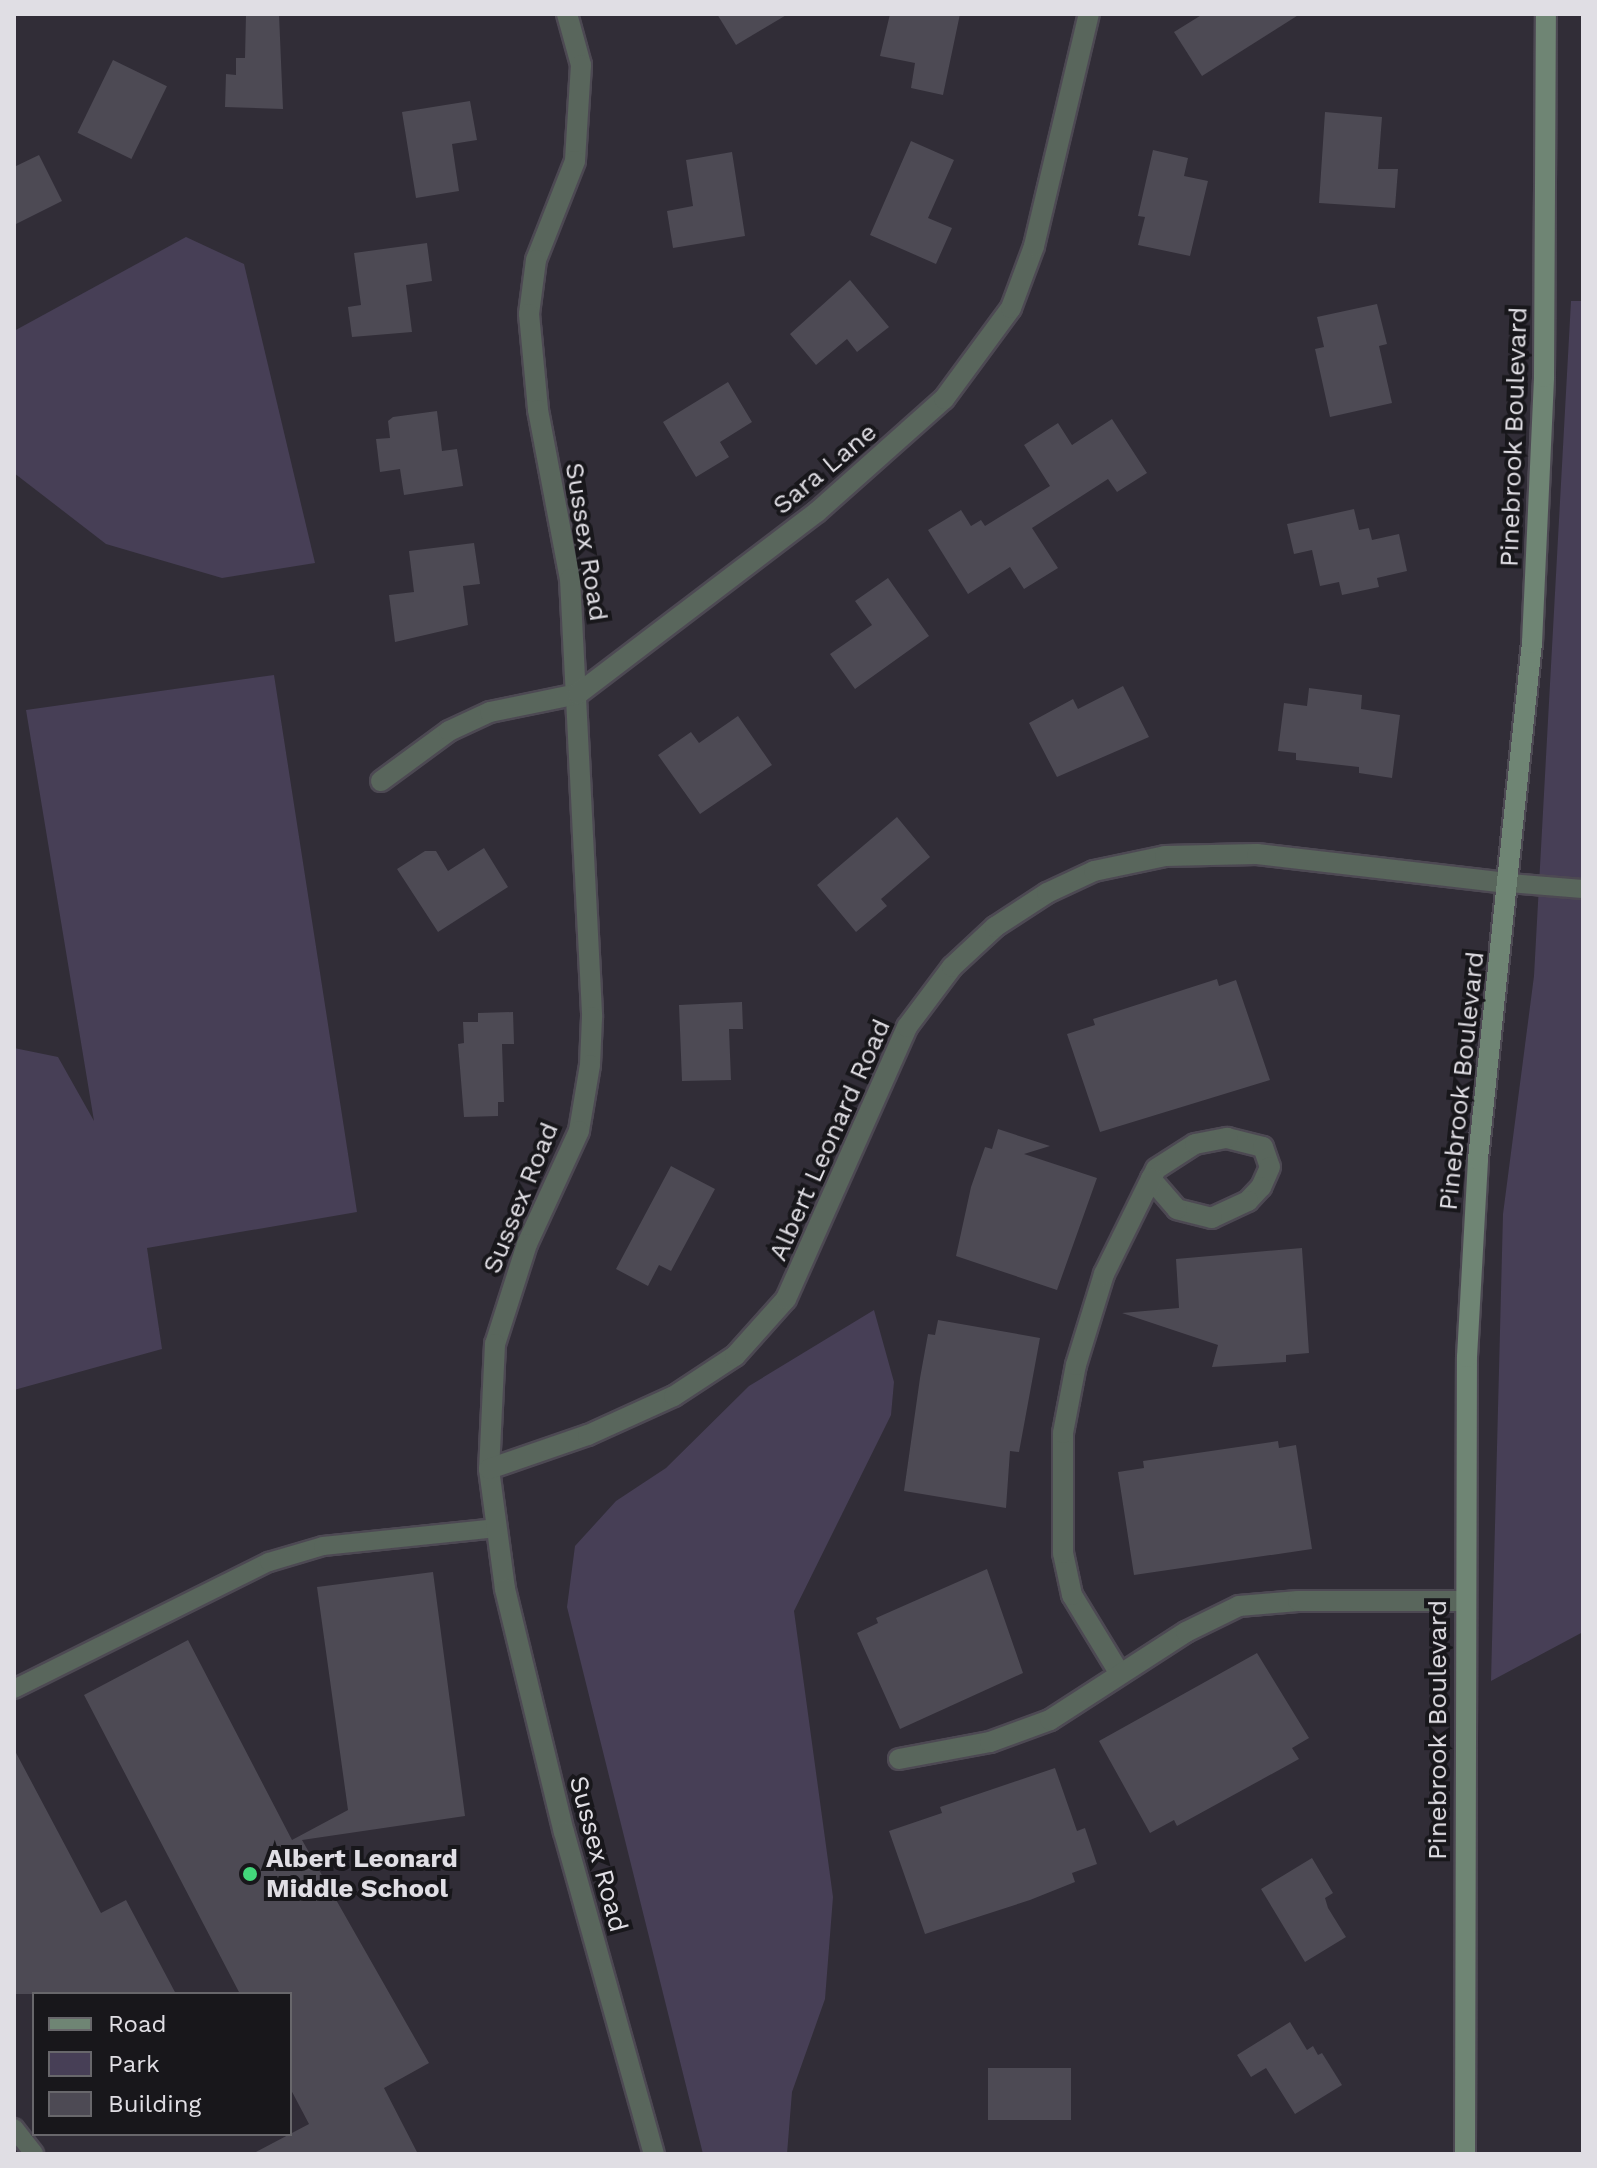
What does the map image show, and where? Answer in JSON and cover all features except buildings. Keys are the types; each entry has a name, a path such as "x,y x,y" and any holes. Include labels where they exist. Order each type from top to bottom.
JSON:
{"street":[{"name":"Sussex Road","path":"567,14 581,65 575,161 536,260 529,314 538,410 570,579 578,694 590,1065 579,1131 527,1244 495,1344 489,1469 505,1589 564,1832 654,2154"},
{"name":"Sara Lane","path":"381,781 449,731 490,712 578,694 817,512 944,399 1011,308 1034,246 1089,14"},
{"name":"Pinebrook Boulevard","path":"1465,2154 1463,1601 1472,1252 1528,691 1539,514 1546,14"},
{"name":"Albert Leonard Road","path":"489,1469 588,1435 674,1396 735,1356 786,1299 907,1027 952,967 995,927 1047,893 1094,871 1165,856 1257,854 1509,883"},
{"path":"1120,1674 1072,1595 1063,1553 1063,1433 1076,1365 1104,1274 1151,1179 1156,1169 1195,1144 1227,1138 1263,1147 1270,1167 1248,1201 1212,1218 1177,1209 1151,1179"},
{"path":"899,1759 990,1742 1050,1720 1186,1632 1239,1606 1298,1601 1463,1601"}],"lane":[{"path":"1509,883 1583,889"},
{"path":"14,1689 269,1562 323,1546 497,1528"},
{"path":"14,2128 34,2154"}],"green space":[{"path":"186,237 244,264 315,563 222,578 106,544 14,473 14,331"},
{"path":"1571,301 1583,301 1583,1632 1491,1681 1503,1214 1534,976"},
{"path":"274,675 357,1212 147,1248 162,1349 14,1390 14,1048 58,1057 94,1121 26,710"},
{"path":"874,1310 894,1382 891,1415 794,1611 833,1897 825,1999 792,2092 787,2154 703,2154 567,1607 575,1546 616,1501 666,1468 749,1386"}],"place":[{"name":"Albert Leonard Middle School","path":"250,1874"}]}
